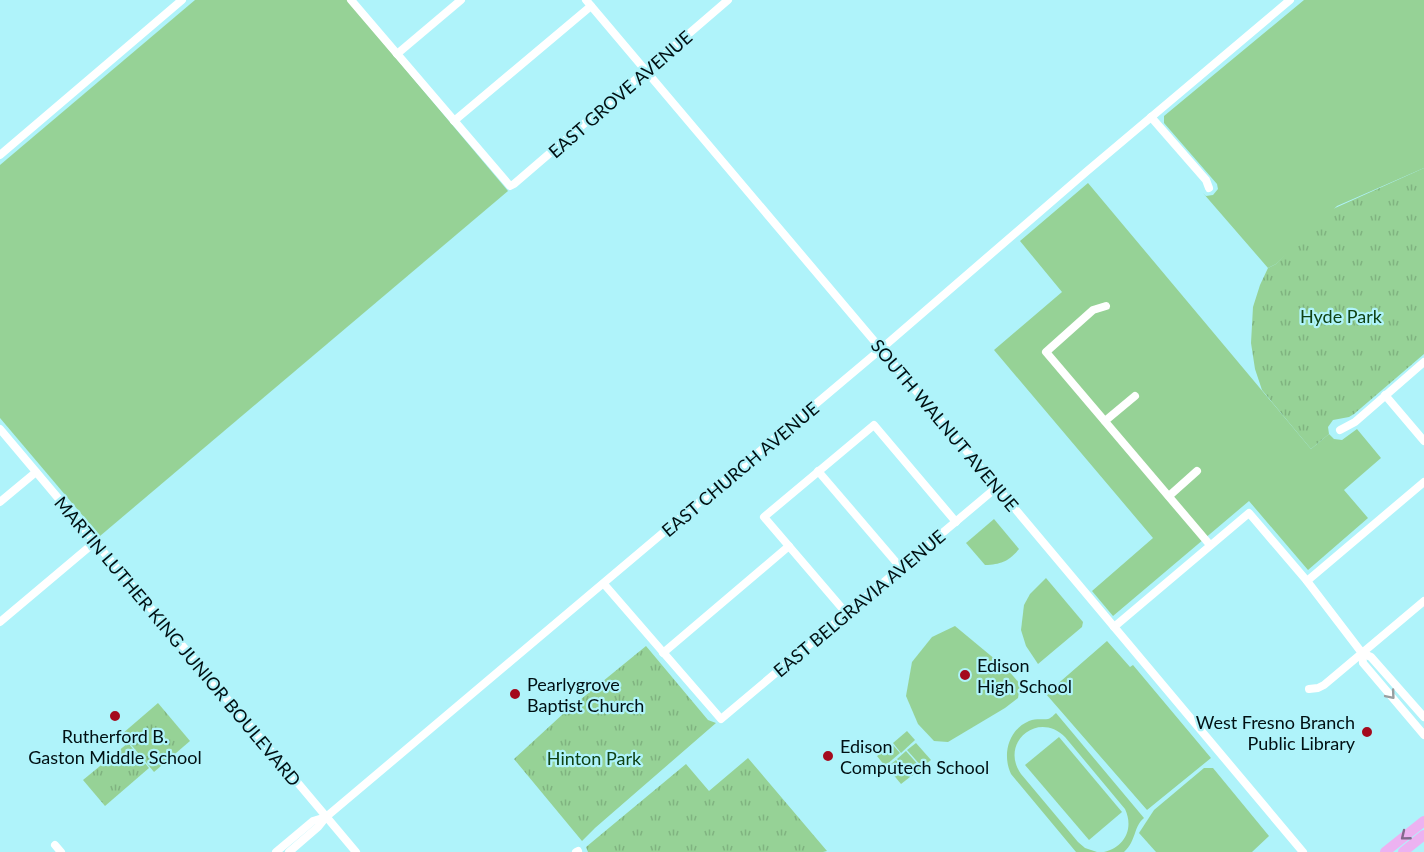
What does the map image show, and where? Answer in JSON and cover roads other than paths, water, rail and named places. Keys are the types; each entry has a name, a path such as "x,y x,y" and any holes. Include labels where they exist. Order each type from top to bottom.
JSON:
{"main road":[{"path":"1385,852 1424,821"},
{"path":"1403,852 1424,834"}],"street":[{"path":"0,155 182,0"},
{"path":"351,0 453,121 588,3"},
{"path":"397,54 460,0"},
{"name":"EAST GROVE AVENUE","path":"453,121 510,186 728,0"},
{"name":"EAST CHURCH AVENUE","path":"289,852 326,817 604,584 1290,0"},
{"name":"SOUTH WALNUT AVENUE","path":"588,3 1303,852"},
{"path":"1151,117 1206,180 1209,188"},
{"path":"0,149 32,127"},
{"path":"1106,306 1093,310 1046,352 1210,545"},
{"path":"1340,430 1354,422 1424,362"},
{"path":"1385,395 1424,441"},
{"path":"1105,421 1135,396"},
{"path":"847,614 764,517 873,425 956,522"},
{"name":"MARTIN LUTHER KING JUNIOR BOULEVARD","path":"0,429 356,852"},
{"path":"819,471 901,568"},
{"path":"1169,496 1197,471"},
{"path":"0,502 36,472"},
{"path":"1306,581 1424,482"},
{"name":"EAST BELGRAVIA AVENUE","path":"663,652 721,719 997,487"},
{"path":"1114,627 1249,513 1306,581 1362,654 1363,663 1424,735"},
{"path":"0,622 95,542"},
{"path":"604,584 663,652 789,546"},
{"path":"1310,689 1324,685 1424,601"},
{"path":"1362,654 1371,657 1424,717"},
{"name":"EAST CHURCH AVENUE","path":"276,852 314,821 326,817"}],"place":[{"name":"Edison High School","path":"965,675"},
{"name":"Pearlygrove Baptist Church","path":"515,694"},
{"name":"Rutherford B. Gaston Middle School","path":"115,716"},
{"name":"West Fresno Branch Public Library","path":"1367,732"},
{"name":"Edison Computech School","path":"828,756"}],"park label":[{"name":"Hyde Park","path":"1341,316"},
{"name":"Hinton Park","path":"594,758"}]}
